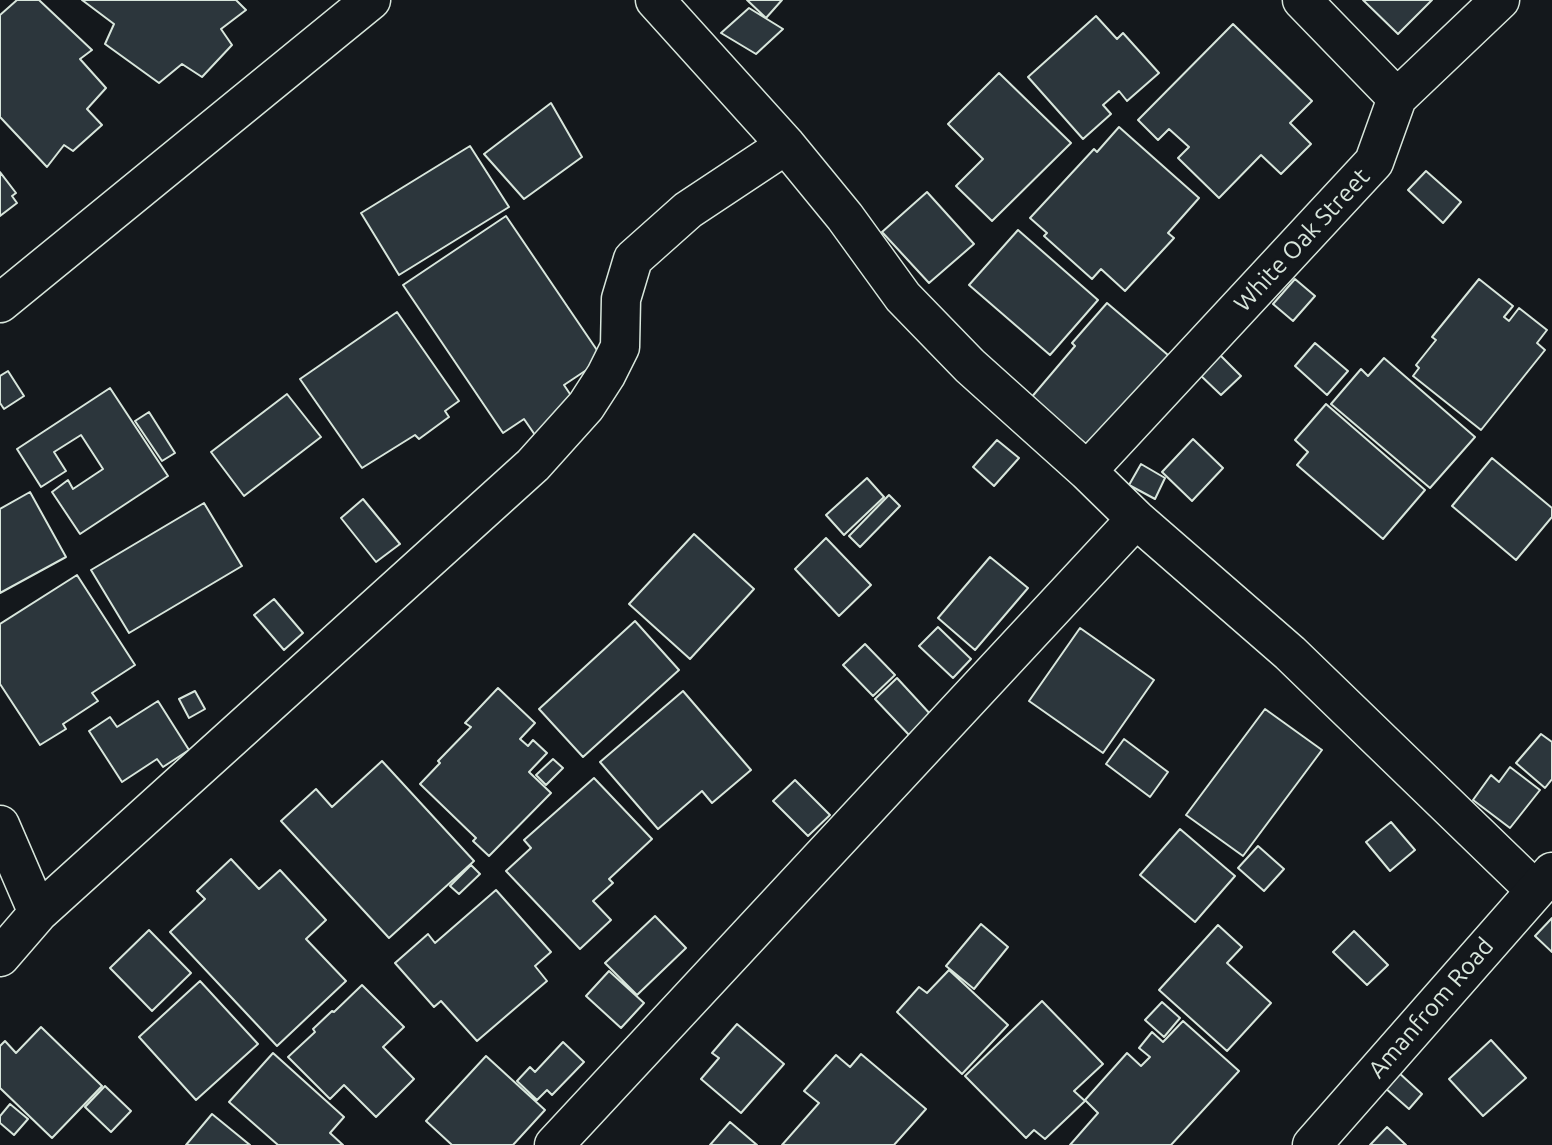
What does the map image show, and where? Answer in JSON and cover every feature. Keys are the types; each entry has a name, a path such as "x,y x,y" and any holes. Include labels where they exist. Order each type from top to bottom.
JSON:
{"street":[{"path":"0,303 371,0"},
{"path":"655,0 786,145 845,218 903,297 970,366 1136,519 1544,881"},
{"path":"1302,0 1397,99"},
{"name":"White Oak Street","path":"1087,471 1374,163 1397,99 1500,0"},
{"path":"0,957 38,913 533,466 586,406 620,347 621,299 633,260 688,210 786,145"},
{"path":"554,1145 1136,519"},
{"path":"0,825 38,913"},
{"name":"Amanfrom Road","path":"1312,1145 1544,881"}],"building":[{"path":"17,0 39,0 92,50 80,59 106,88 87,109 102,125 73,151 64,145 47,167 0,117 0,15"},
{"path":"82,0 236,0 246,10 221,29 232,45 202,77 182,64 159,83 105,44 114,24"},
{"path":"747,0 782,0 766,18"},
{"path":"1363,0 1432,0 1398,34"},
{"path":"749,8 783,29 756,54 721,33"},
{"path":"1096,16 1117,39 1123,33 1159,73 1127,101 1119,91 1103,105 1111,114 1083,139 1028,77"},
{"path":"1233,24 1312,101 1290,123 1311,144 1281,174 1261,155 1219,198 1178,158 1189,147 1169,129 1158,140 1138,120"},
{"path":"999,73 1071,143 992,221 956,186 983,159 948,124"},
{"path":"551,103 582,157 524,199 484,154"},
{"path":"1119,127 1199,198 1168,233 1174,238 1125,291 1101,269 1092,279 1044,236 1047,233 1030,218 1094,149 1097,152"},
{"path":"470,146 509,207 399,275 361,213"},
{"path":"1426,171 1461,202 1443,223 1408,190"},
{"path":"0,172 16,193 12,196 17,203 0,216"},
{"path":"927,192 974,244 929,283 882,232"},
{"path":"506,216 603,359 564,385 578,406 535,435 524,419 503,433 403,285"},
{"path":"1018,230 1098,300 1050,355 969,285"},
{"path":"1295,279 1315,296 1293,321 1273,304"},
{"path":"1479,279 1513,306 1504,317 1509,321 1519,308 1547,330 1537,343 1545,350 1481,430 1413,376 1419,368 1416,365 1436,340 1432,337"},
{"path":"1107,303 1175,361 1095,454 1030,399 1075,346 1072,343"},
{"path":"397,312 459,401 445,411 449,417 419,439 415,435 362,468 300,379"},
{"path":"1315,343 1348,371 1327,395 1295,366"},
{"path":"1219,354 1241,376 1221,395 1198,373"},
{"path":"1384,358 1475,437 1430,488 1331,404 1361,369 1368,376"},
{"path":"8,371 24,396 4,409 0,403 0,376"},
{"path":"110,388 168,476 80,534 52,492 68,480 73,489 103,469 81,435 54,452 66,471 41,487 17,449"},
{"path":"287,394 321,437 244,496 211,452"},
{"path":"1326,404 1425,490 1383,539 1297,465 1308,452 1295,440"},
{"path":"149,412 175,453 162,461 135,421"},
{"path":"1193,439 1223,468 1192,501 1162,472"},
{"path":"997,440 1019,458 994,486 973,467"},
{"path":"1492,458 1552,508 1552,517 1516,560 1452,506"},
{"path":"1141,464 1165,478 1155,499 1129,485"},
{"path":"867,478 884,497 844,535 826,515"},
{"path":"30,492 66,557 0,593 0,509"},
{"path":"889,495 900,506 860,547 849,536"},
{"path":"363,499 400,544 376,562 341,518"},
{"path":"204,503 242,566 129,633 91,570"},
{"path":"694,534 754,589 690,659 629,604"},
{"path":"826,538 871,585 839,616 795,569"},
{"path":"990,557 1028,588 975,650 938,618"},
{"path":"77,575 135,665 92,693 98,701 63,724 66,729 40,745 0,684 0,624"},
{"path":"274,599 303,633 284,650 254,615"},
{"path":"635,621 679,670 583,757 539,709"},
{"path":"938,627 971,659 953,678 919,646"},
{"path":"1080,628 1154,680 1103,753 1029,701"},
{"path":"865,644 895,675 873,696 843,665"},
{"path":"897,678 932,716 910,736 875,699"},
{"path":"498,688 535,723 520,739 528,746 533,740 547,753 529,772 551,793 489,856 473,841 476,838 420,784 471,727 465,723"},
{"path":"195,691 205,709 189,718 179,699"},
{"path":"683,691 751,770 712,803 702,791 658,829 600,762"},
{"path":"158,701 189,750 163,767 157,759 122,782 89,731 110,717 117,727"},
{"path":"1265,709 1322,750 1243,856 1186,815"},
{"path":"1541,734 1552,742 1552,779 1545,788 1516,763"},
{"path":"1124,739 1168,772 1150,797 1106,764"},
{"path":"553,759 563,768 546,785 536,775"},
{"path":"382,761 474,861 389,938 281,821 316,789 332,807"},
{"path":"1510,767 1540,790 1510,828 1473,800 1491,775 1499,782"},
{"path":"594,778 652,839 609,879 613,883 593,901 611,920 580,949 506,871 531,848 524,840"},
{"path":"795,780 830,815 808,836 773,801"},
{"path":"1391,822 1415,850 1390,871 1366,842"},
{"path":"1180,829 1235,876 1195,922 1140,875"},
{"path":"1258,846 1284,869 1264,891 1238,868"},
{"path":"231,859 259,889 280,870 326,920 306,939 346,981 277,1046 170,932 205,899 197,891"},
{"path":"471,865 480,874 459,894 450,886"},
{"path":"496,890 551,952 535,966 547,981 477,1041 441,1001 434,1007 395,963 428,934 435,943"},
{"path":"655,916 686,948 637,995 605,963"},
{"path":"1552,918 1552,952 1535,936"},
{"path":"981,924 1008,947 974,989 946,966"},
{"path":"1218,925 1242,947 1227,963 1271,1003 1227,1051 1159,990"},
{"path":"149,930 191,973 152,1011 110,968"},
{"path":"1354,931 1388,965 1367,985 1333,952"},
{"path":"949,970 1008,1025 962,1074 897,1012 919,987 927,993"},
{"path":"609,971 644,1003 621,1028 586,996"},
{"path":"200,981 258,1044 196,1100 139,1037"},
{"path":"362,985 404,1027 383,1047 414,1079 376,1117 344,1085 330,1099 288,1057 315,1032 313,1029"},
{"path":"1042,1001 1103,1064 1074,1091 1085,1101 1045,1139 1034,1130 1026,1138 965,1076"},
{"path":"1162,1002 1180,1018 1164,1037 1145,1020"},
{"path":"1183,1021 1239,1071 1171,1145 1070,1145 1098,1113 1085,1100 1127,1053 1141,1066 1150,1057 1139,1048 1152,1032 1163,1042"},
{"path":"737,1024 784,1064 741,1113 701,1079 719,1058 712,1053"},
{"path":"41,1027 102,1086 52,1138 0,1088 0,1046 5,1041 16,1053"},
{"path":"1491,1040 1526,1078 1483,1116 1449,1079"},
{"path":"563,1042 584,1062 552,1095 547,1090 537,1100 517,1081 530,1067 535,1072"},
{"path":"273,1053 344,1117 330,1133 343,1145 278,1145 229,1102"},
{"path":"861,1054 926,1109 894,1145 782,1145 819,1103 804,1091 836,1055 850,1067"},
{"path":"486,1056 545,1110 513,1145 452,1145 426,1121"},
{"path":"1398,1072 1422,1094 1409,1109 1384,1087"},
{"path":"105,1086 131,1111 111,1132 85,1107"},
{"path":"10,1104 28,1119 14,1135 0,1123 0,1116"},
{"path":"212,1114 250,1145 186,1145"},
{"path":"730,1122 757,1145 710,1145"},
{"path":"1387,1127 1406,1145 1370,1145"}]}
